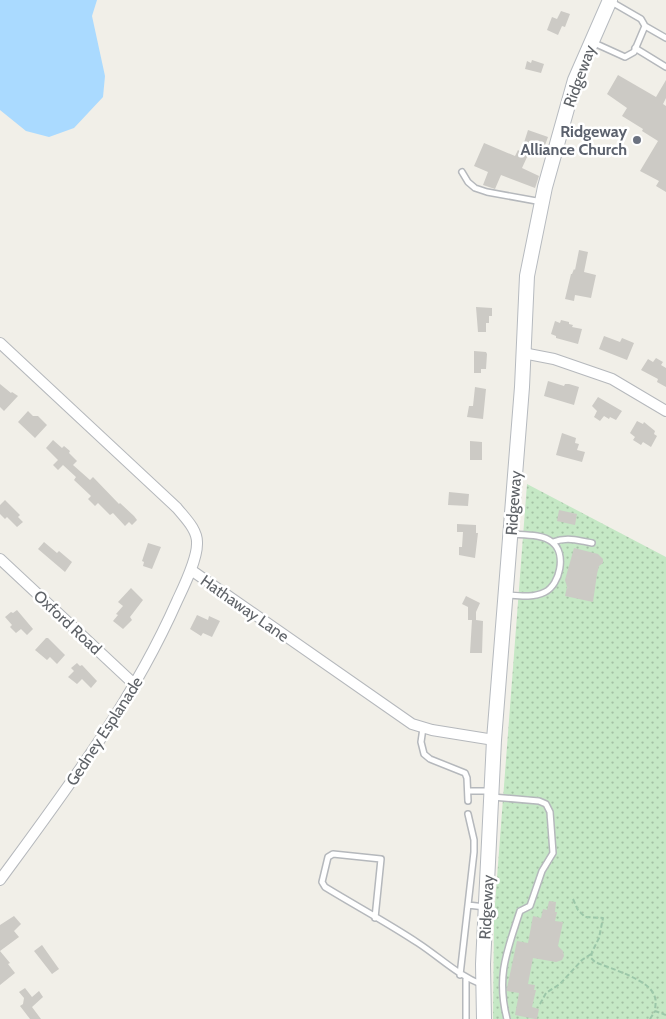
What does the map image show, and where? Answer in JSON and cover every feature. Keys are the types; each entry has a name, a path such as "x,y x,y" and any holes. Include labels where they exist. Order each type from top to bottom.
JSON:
{"street":[{"name":"Ridgeway","path":"484,1019 486,907 494,740 527,276 542,202 575,80 610,0"},
{"name":"Hathaway Lane","path":"0,343 178,508 194,531 197,544 190,570 412,724 494,740"},
{"path":"523,353 554,359 612,379 666,411"},
{"name":"Oxford Road","path":"0,559 135,685"},
{"name":"Gedney Esplanade","path":"0,880 94,750 135,685 163,633 190,570"}],"lane":[{"path":"610,0 666,38"},
{"path":"592,42 625,57 634,52 644,24"},
{"path":"635,48 666,67"},
{"path":"462,172 468,182 475,188 542,202"},
{"path":"504,595 538,596 548,592 559,572 559,551 553,542 510,534"},
{"path":"553,542 570,539 592,544"},
{"path":"423,727 421,742 424,754 462,770 467,778 468,801"},
{"path":"468,791 539,801 546,804 550,812 553,853 542,871 530,906 520,911 504,960 502,986 507,1019"},
{"path":"460,975 474,852 474,840 468,814"},
{"path":"375,918 381,859 333,854 328,857 322,882 325,887 375,918 418,944 466,979 484,985"},
{"path":"468,905 486,907"},
{"path":"466,979 466,1019"}],"path":[{"path":"540,1004 546,993 560,984 582,960 591,954 599,938 603,918 585,917 578,910 573,898"},
{"path":"591,954 591,958 595,962 642,982 649,987 656,1000 655,1011 650,1019"},
{"path":"655,1011 666,1015"}],"green space":[{"path":"527,484 666,557 666,1019 493,1019 494,917"}],"water":[{"path":"0,0 97,0 92,16 105,76 103,97 74,128 49,137 26,131 0,110"}],"building":[{"path":"561,11 570,14 565,27 562,26 558,35 547,30 552,17 557,19"},
{"path":"532,60 544,64 541,73 525,69 527,61 531,63"},
{"path":"618,75 656,97 666,80 666,98 663,104 666,106 666,192 656,186 659,181 640,171 658,141 622,116 627,108 607,94"},
{"path":"528,130 548,137 544,148 533,144 522,168 539,176 535,188 501,175 495,189 483,185 488,172 474,166 484,143 515,156 518,150 521,152"},
{"path":"579,250 588,252 584,272 596,275 591,298 575,295 574,301 565,299 571,274 575,270"},
{"path":"476,307 492,308 492,316 489,316 489,323 486,323 486,332 478,332"},
{"path":"561,320 569,322 569,324 573,325 572,327 582,329 578,344 556,338 556,336 551,334 555,321 560,323"},
{"path":"604,336 620,342 622,338 634,343 627,360 599,349"},
{"path":"474,351 486,352 487,354 486,369 481,369 481,373 474,373"},
{"path":"656,358 663,362 661,365 666,368 666,387 657,382 658,379 641,370 648,359 653,362"},
{"path":"548,381 564,386 569,384 579,387 574,405 544,396"},
{"path":"0,384 18,396 4,411 0,407"},
{"path":"475,387 486,389 483,419 467,417 469,406 473,406"},
{"path":"598,397 622,411 616,420 604,416 600,421 594,417 597,411 592,406"},
{"path":"28,411 33,416 38,416 47,425 35,438 18,422"},
{"path":"637,421 643,424 644,422 655,431 654,434 657,436 651,447 643,442 641,445 633,440 635,437 630,433"},
{"path":"562,433 576,438 575,443 579,444 577,450 585,452 582,462 556,455"},
{"path":"53,440 62,448 64,446 70,451 69,453 77,461 73,465 90,480 93,477 119,504 134,516 137,520 132,525 129,522 125,526 113,513 110,515 98,503 95,506 88,499 91,496 74,480 76,477 63,465 58,470 53,465 58,460 46,448"},
{"path":"470,441 482,442 482,460 470,460"},
{"path":"449,492 469,494 468,506 448,505"},
{"path":"5,500 20,515 18,517 23,522 17,527 7,517 5,519 0,514 0,505"},
{"path":"559,510 577,514 575,525 557,521"},
{"path":"457,524 476,525 476,533 478,533 475,558 459,555 459,547 462,547 463,532 457,532"},
{"path":"44,542 72,562 65,572 38,549"},
{"path":"148,543 161,547 152,569 143,566 144,562 142,561"},
{"path":"574,548 598,554 603,559 597,574 593,602 565,596 567,587 565,580"},
{"path":"131,588 143,600 130,617 132,620 123,629 113,621 123,606 118,602"},
{"path":"466,596 480,603 476,612 476,620 483,621 482,653 470,653 472,620 468,620 468,607 462,604"},
{"path":"17,610 33,629 27,635 21,629 16,633 10,627 12,625 5,617"},
{"path":"197,615 208,620 209,616 220,621 212,637 203,633 201,636 190,629"},
{"path":"46,638 65,655 57,664 50,657 47,660 35,650"},
{"path":"77,663 80,666 82,665 97,681 91,688 82,679 77,684 68,677 74,671 71,668"},
{"path":"549,901 556,902 555,912 557,912 555,921 563,922 558,946 563,951 564,956 562,960 556,962 533,958 528,984 535,985 534,990 536,990 532,1007 539,1009 537,1019 515,1015 519,993 507,991 507,988 517,941 528,943 533,916 541,918 543,909 547,910"},
{"path":"14,916 21,924 14,931 19,937 0,951 0,925"},
{"path":"42,945 59,969 52,974 34,951"},
{"path":"0,951 10,963 8,964 15,973 0,985"},
{"path":"25,988 32,997 39,991 43,997 32,1007 41,1019 30,1019 20,1006 23,1004 24,998 19,992"}],"place":[{"name":"Ridgeway Alliance Church","path":"637,140"}]}
